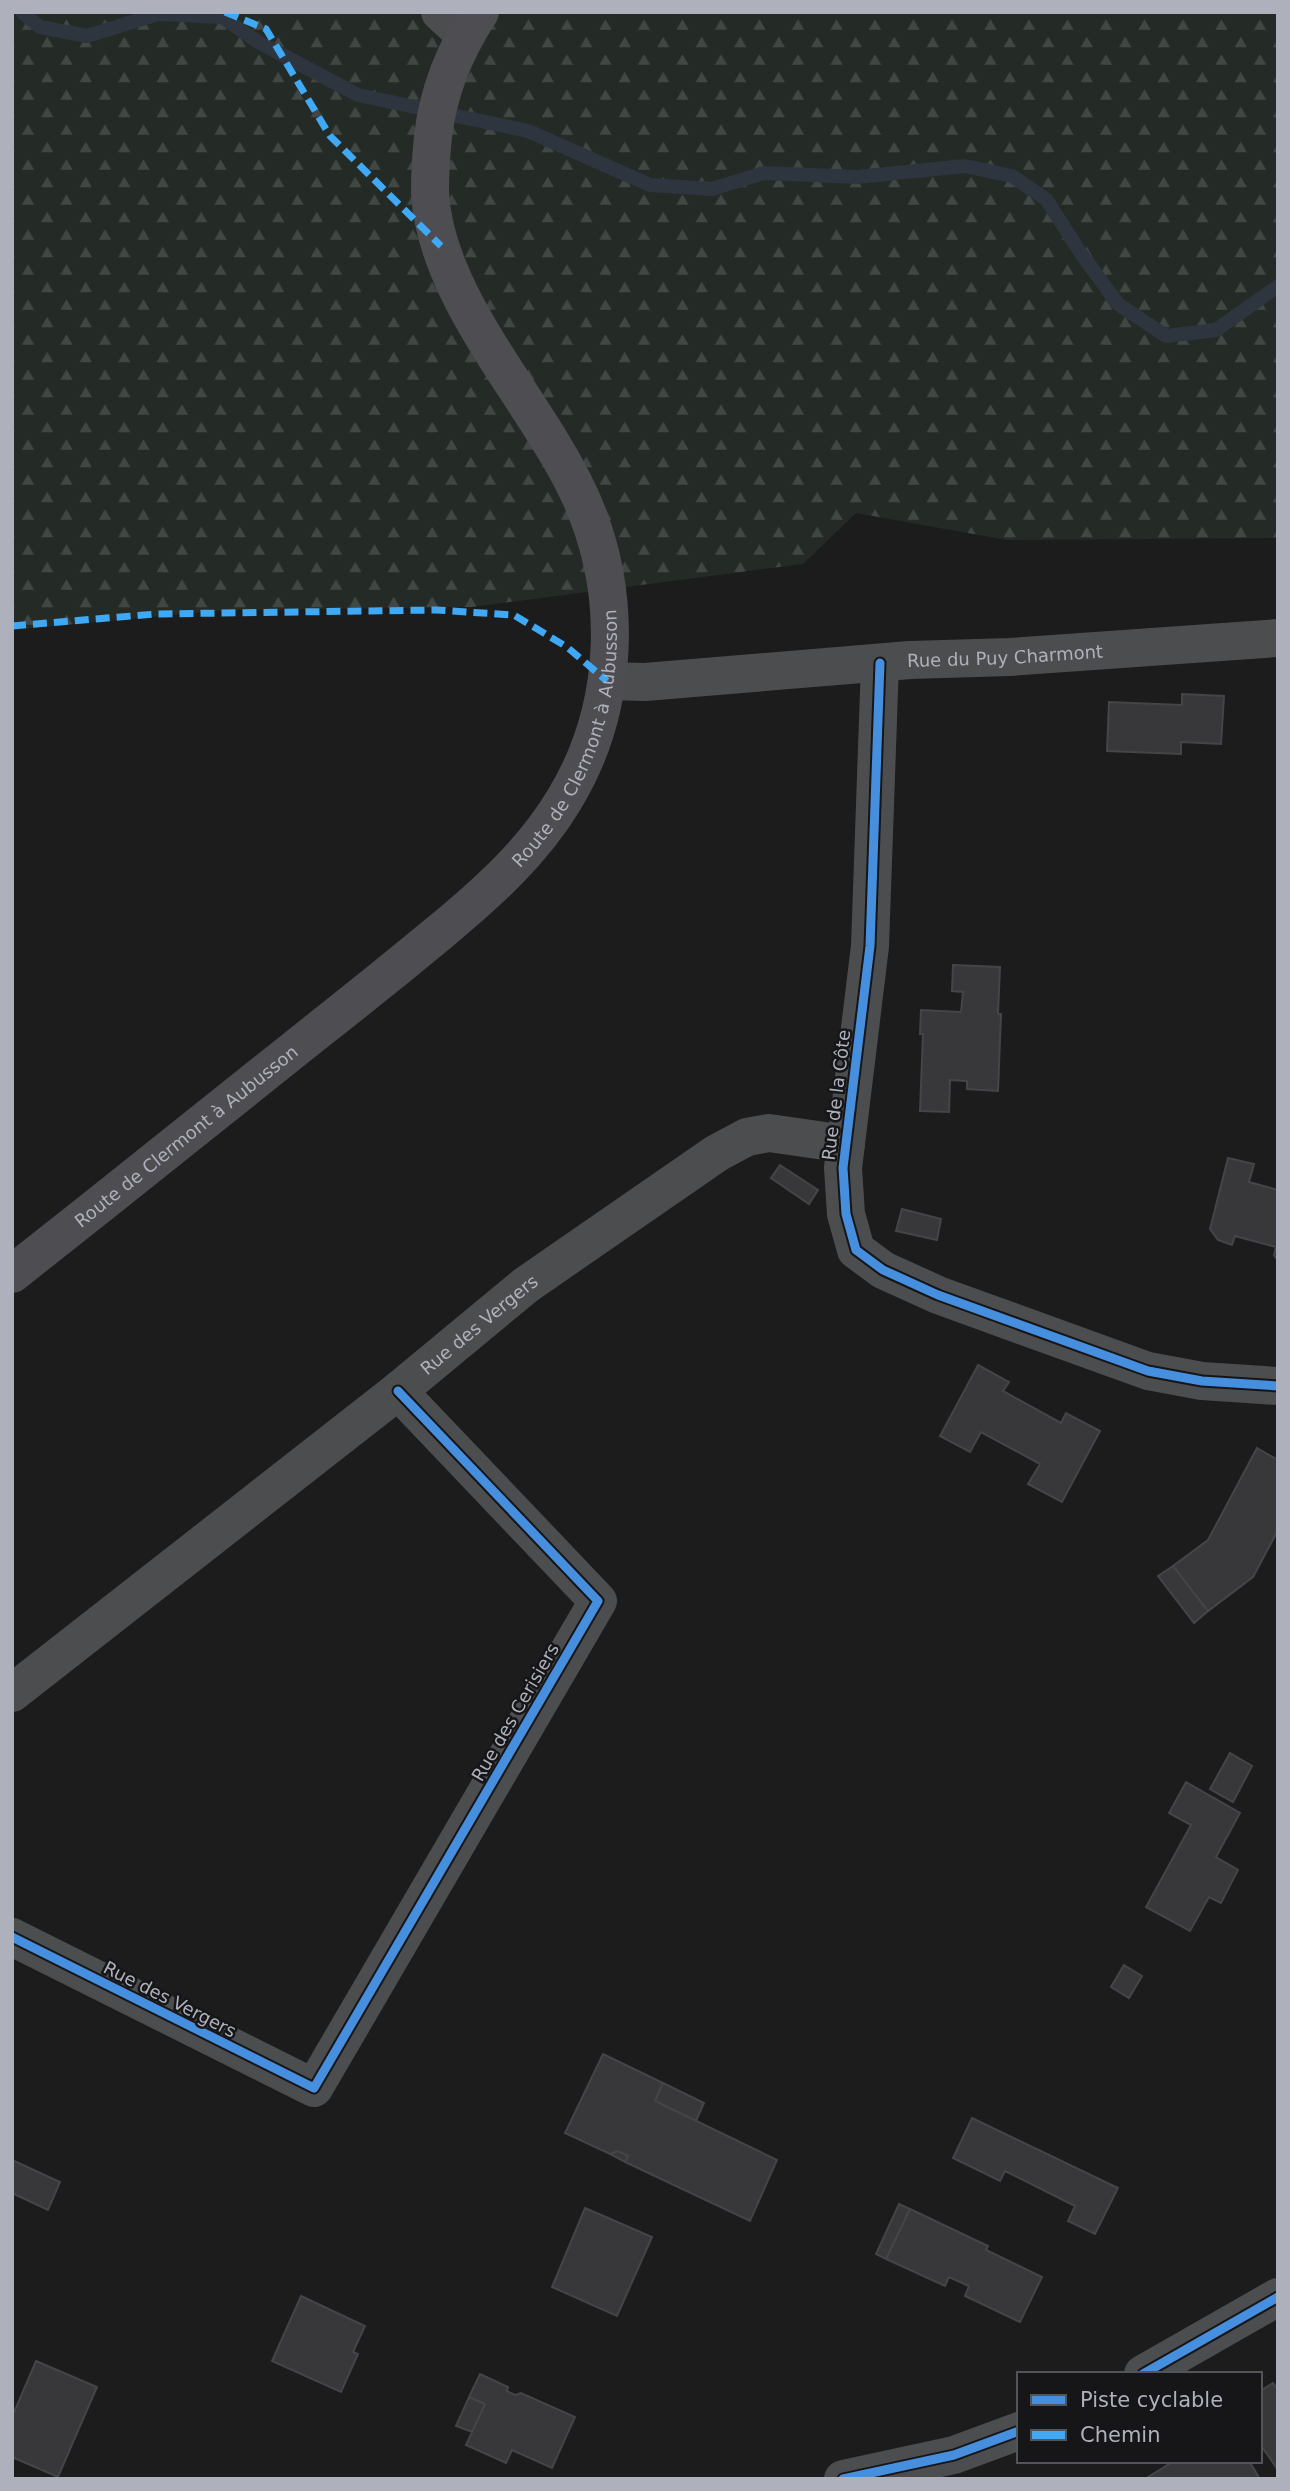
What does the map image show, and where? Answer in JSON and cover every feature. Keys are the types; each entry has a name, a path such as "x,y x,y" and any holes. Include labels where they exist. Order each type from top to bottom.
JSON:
{"main road":[{"name":"Route de Clermont à Aubusson","path":"12,1274 394,971 488,890 531,846 564,801 594,735 607,681 611,624 605,574 594,534 567,471 480,330 464,299 445,259 434,219 430,194 435,120 461,20"}],"street":[{"name":"Rue du Puy Charmont","path":"607,681 645,682 880,663 1010,657 1278,638"},
{"name":"Rue de la Côte","path":"880,663 870,946 844,1168 846,1214 856,1250 883,1270 938,1296 1148,1371 1202,1381 1278,1386"},
{"name":"Rue des Vergers","path":"12,1693 398,1391 526,1285 717,1153 747,1137 769,1133 846,1144"},
{"name":"Rue des Cerisiers","path":"314,2088 598,1601 398,1391"},
{"name":"Rue des Vergers","path":"12,1937 314,2088"},
{"path":"1147,2372 1278,2297"},
{"path":"844,2479 954,2455 1017,2432"}],"green space":[{"path":"12,12 1278,12 1278,538 1007,540 856,513 803,564 472,607 225,610 12,630"}],"building":[{"path":"1182,694 1224,696 1221,744 1181,742 1181,754 1107,751 1109,702 1182,705"},
{"path":"953,965 1000,967 998,1091 967,1089 967,1081 950,1080 949,1112 920,1111 923,1034 920,1034 921,1010 961,1012 963,992 952,991"},
{"path":"1228,1158 1254,1164 1249,1182 1278,1190 1278,1261 1274,1255 1276,1247 1235,1236 1232,1245 1218,1240 1210,1229"},
{"path":"780,1165 818,1190 809,1204 771,1178"},
{"path":"902,1209 941,1219 937,1240 896,1231"},
{"path":"978,1365 1009,1382 1003,1391 1061,1423 1066,1413 1100,1431 1062,1502 1028,1484 1040,1464 981,1432 970,1452 940,1436"},
{"path":"1257,1448 1278,1460 1278,1530 1253,1577 1208,1611 1173,1566 1208,1540"},
{"path":"1173,1566 1208,1611 1194,1623 1158,1576"},
{"path":"1230,1753 1252,1766 1233,1802 1210,1789"},
{"path":"1186,1782 1240,1813 1216,1857 1238,1870 1221,1903 1209,1897 1190,1931 1146,1907 1191,1825 1169,1813"},
{"path":"1124,1965 1142,1976 1129,1998 1111,1987"},
{"path":"603,2054 663,2083 655,2101 777,2160 750,2221 625,2162 628,2156 618,2151 610,2154 565,2133"},
{"path":"663,2083 704,2103 696,2121 655,2101"},
{"path":"972,2118 1118,2188 1095,2234 1068,2221 1075,2206 1005,2171 1000,2181 953,2158"},
{"path":"618,2151 628,2156 625,2162 610,2154"},
{"path":"12,2160 60,2182 48,2210 12,2193"},
{"path":"899,2204 910,2209 886,2259 876,2254"},
{"path":"585,2208 652,2237 617,2316 552,2287"},
{"path":"910,2209 988,2246 986,2250 1042,2277 1020,2322 965,2296 969,2286 949,2277 945,2286 886,2259"},
{"path":"301,2296 365,2326 353,2352 358,2354 341,2392 272,2361"},
{"path":"36,2361 97,2387 58,2477 12,2457 12,2417"},
{"path":"480,2374 508,2387 507,2391 515,2395 521,2393 575,2417 552,2468 512,2450 506,2463 466,2445 485,2404 469,2397"},
{"path":"1273,2383 1278,2390 1278,2470 1262,2447 1262,2390"},
{"path":"469,2397 485,2404 472,2432 456,2426"},
{"path":"1171,2463 1250,2463 1260,2479 1145,2479"}],"waterway":[{"path":"22,12 40,27 87,36 158,14 222,17 258,42 358,95 528,131 650,185 712,189 764,173 857,177 965,166 1012,176 1046,199 1118,304 1166,336 1216,330 1278,286"}],"marked path":[{"path":"225,12 266,29 330,136 441,246"},
{"path":"12,626 156,614 436,610 514,615 567,647 607,681"}],"cycle path":[{"path":"880,663 870,946 843,1168 846,1214 856,1250 883,1270 938,1295 1148,1371 1202,1381 1278,1386"},
{"path":"12,1937 314,2088 598,1601 398,1391"},
{"path":"1147,2372 1278,2297"},
{"path":"843,2479 954,2455 1017,2432"}]}
